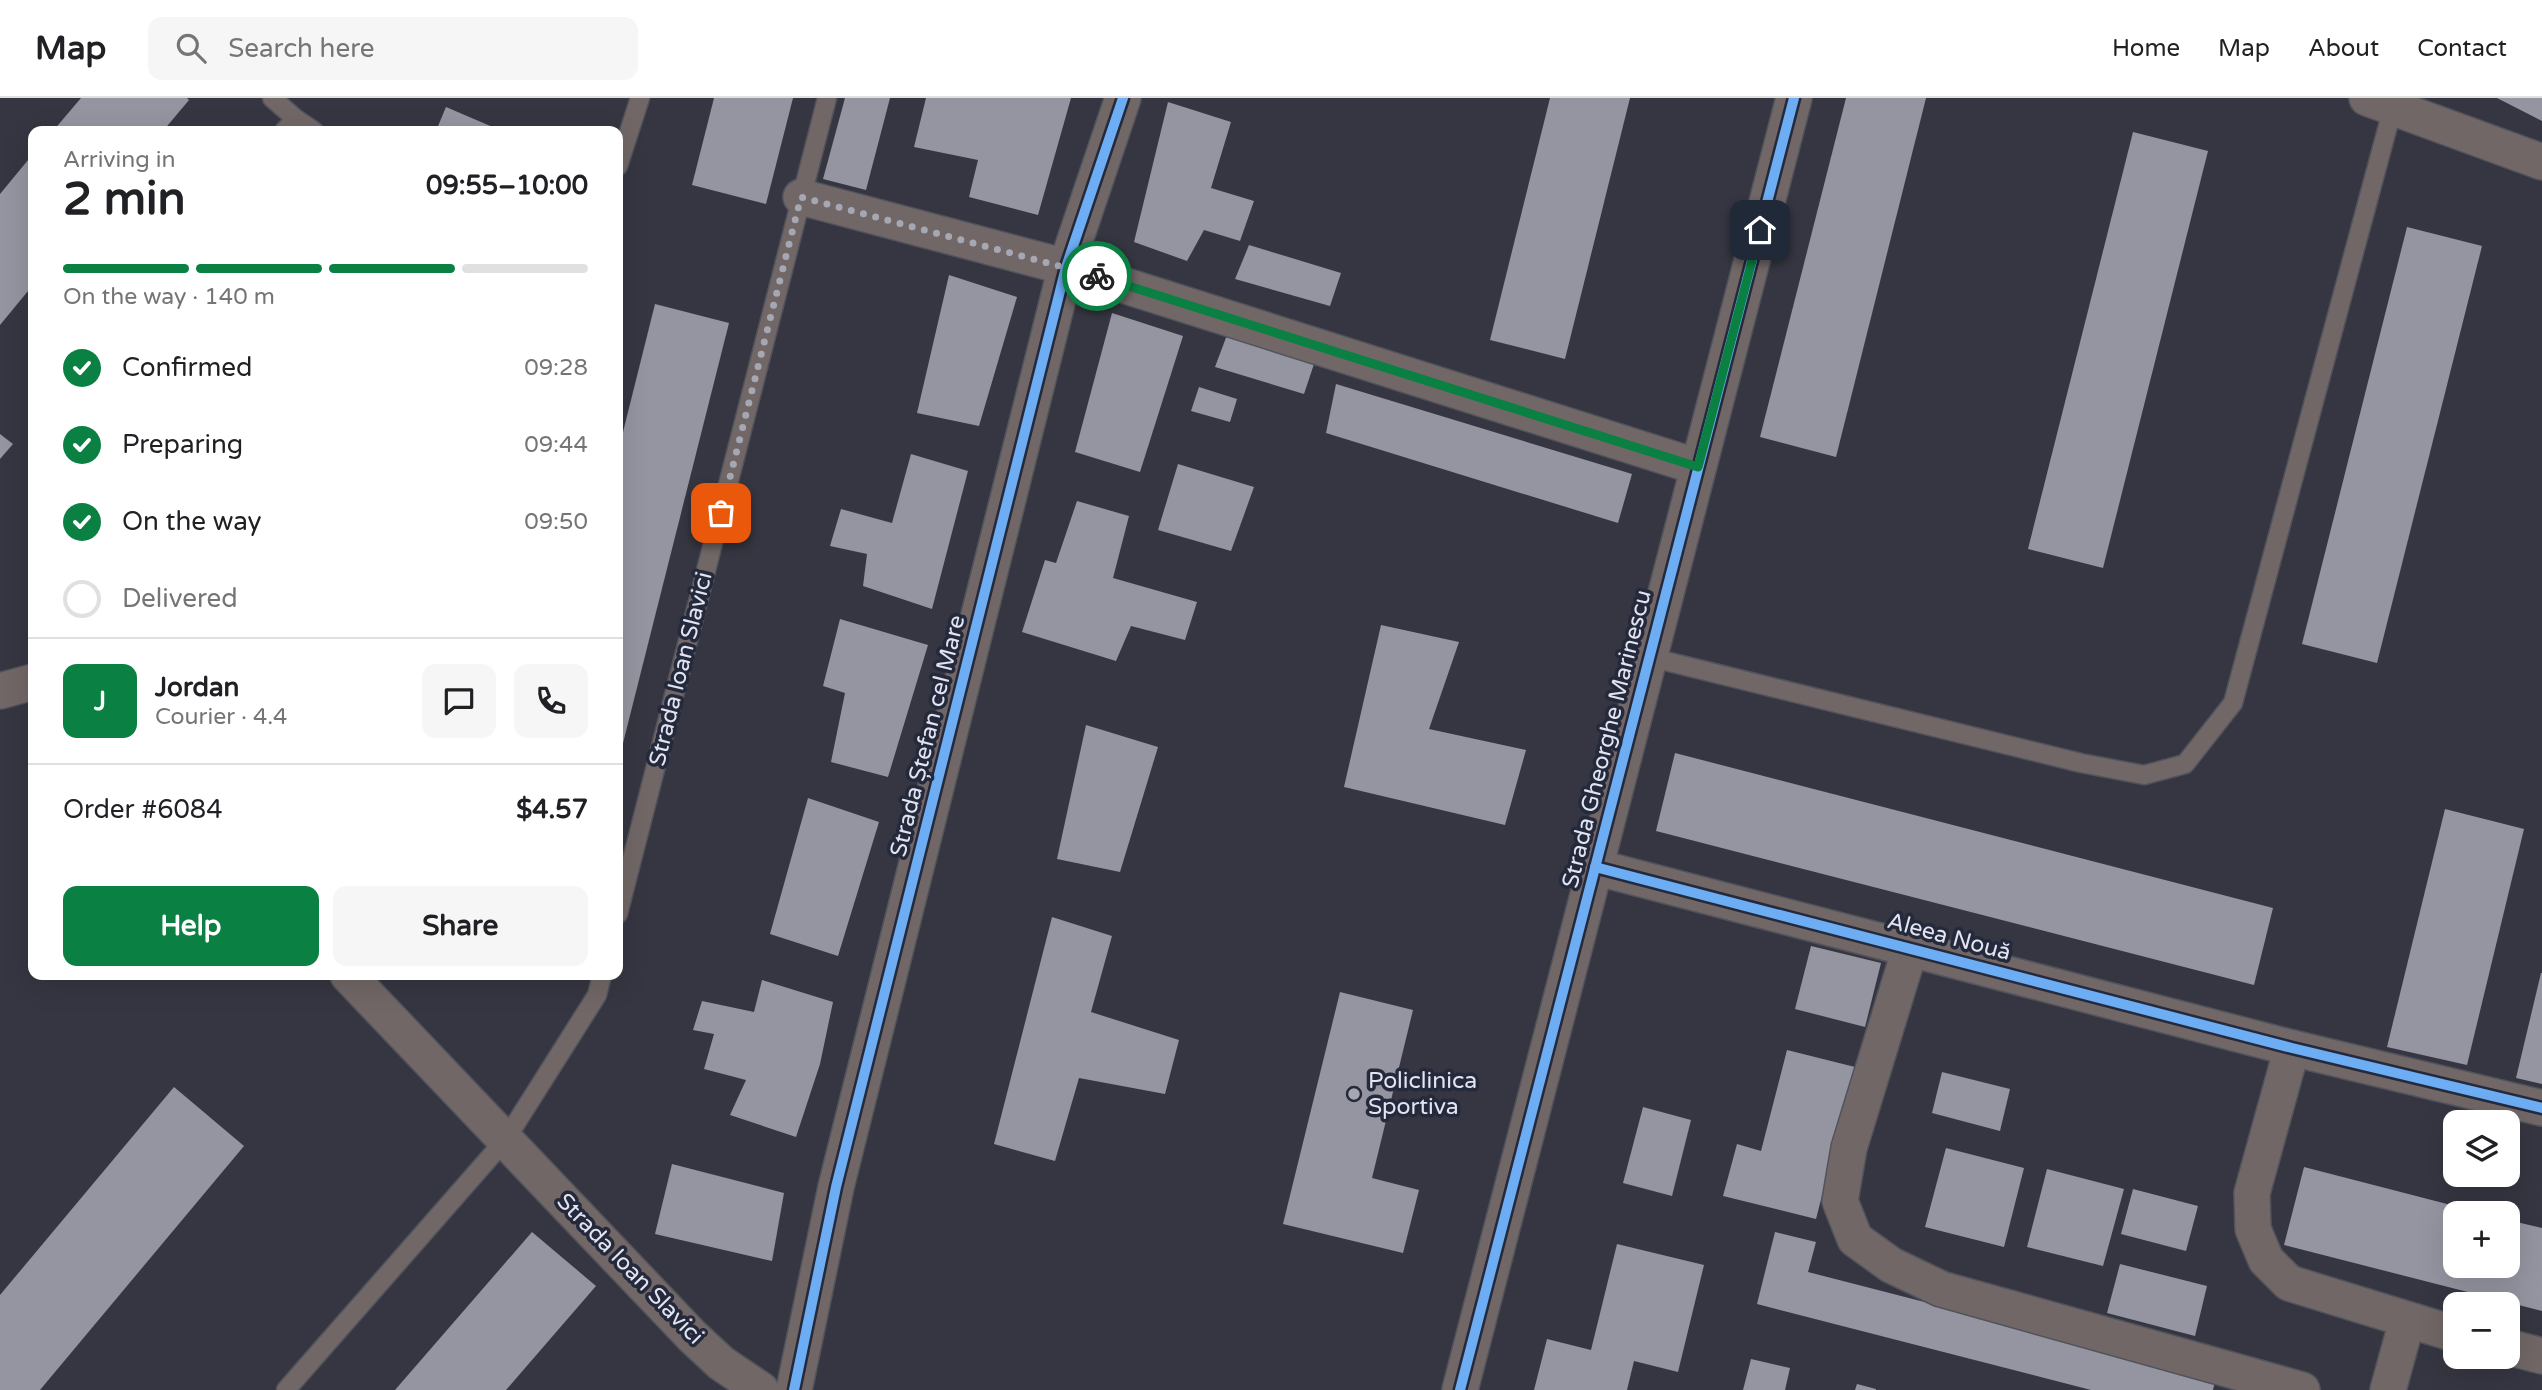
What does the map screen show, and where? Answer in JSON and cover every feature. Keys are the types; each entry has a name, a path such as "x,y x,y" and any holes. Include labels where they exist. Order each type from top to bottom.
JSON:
{"street":[{"name":"Strada Ștefan cel Mare","path":"794,1390 836,1187 1066,267 1123,98"},
{"name":"Strada Gheorghe Marinescu","path":"1460,1390 1794,98"},
{"path":"2380,103 2542,162"},
{"path":"801,197 1066,267 1698,467"},
{"path":"0,691 28,683"},
{"name":"Aleea Nouă","path":"1595,867 2292,1048 2542,1108"},
{"name":"Aleea Nouă","path":"1910,949 1849,1148 1840,1201 1855,1239 1891,1265 1941,1289 2302,1390"},
{"name":"Strada Ioan Slavici","path":"353,980 692,1336 721,1363 761,1390"},
{"path":"2292,1048 2252,1193 2253,1229 2266,1260 2289,1283 2443,1331"},
{"path":"2388,1390 2407,1321"},
{"path":"2520,1350 2542,1356"}],"lane":[{"path":"272,98 290,125"},
{"path":"623,151 640,98"},
{"name":"Strada Ioan Slavici","path":"623,894 827,98"},
{"path":"1649,657 2081,763 2144,775 2185,764 2234,703 2380,103"},
{"path":"286,1390 506,1139 597,995 601,980"}],"building":[{"path":"81,98 189,100 167,126 57,126"},
{"path":"714,98 793,98 766,204 692,185"},
{"path":"845,98 890,98 866,190 823,179"},
{"path":"926,98 1071,98 1038,215 969,197 978,160 914,147"},
{"path":"1550,98 1630,98 1565,359 1490,340"},
{"path":"1846,98 1926,98 1836,457 1760,437"},
{"path":"2497,98 2542,98 2542,121"},
{"path":"1168,102 1231,122 1211,188 1254,201 1240,241 1204,230 1187,261 1134,242"},
{"path":"446,107 490,126 438,126"},
{"path":"2133,132 2208,151 2103,568 2028,549"},
{"path":"28,160 28,291 0,325 0,194"},
{"path":"2407,227 2482,246 2377,663 2302,644"},
{"path":"1249,245 1341,273 1330,306 1235,279"},
{"path":"949,275 1017,297 979,426 917,413"},
{"path":"655,304 729,323 623,743 623,432"},
{"path":"1112,313 1183,336 1140,472 1075,452"},
{"path":"1227,335 1314,364 1304,394 1215,367"},
{"path":"1336,384 1632,474 1618,523 1326,433"},
{"path":"1199,387 1237,399 1230,422 1191,411"},
{"path":"0,434 13,444 0,459"},
{"path":"911,454 968,471 932,609 863,586 867,554 830,546 841,509 892,523"},
{"path":"1178,464 1254,487 1231,551 1158,530"},
{"path":"1077,501 1129,516 1113,578 1197,602 1185,640 1131,626 1116,661 1022,632 1045,560 1056,563"},
{"path":"840,619 928,645 888,777 831,762 845,693 823,686"},
{"path":"1381,625 1459,642 1429,729 1526,750 1505,825 1344,787"},
{"path":"1086,725 1158,747 1120,872 1057,859"},
{"path":"1675,753 2273,908 2254,985 1656,831"},
{"path":"808,798 879,822 838,956 770,934"},
{"path":"2445,809 2524,829 2467,1065 2387,1047"},
{"path":"1052,917 1112,936 1091,1012 1179,1040 1165,1094 1079,1078 1055,1161 994,1144"},
{"path":"1811,946 1881,963 1865,1027 1795,1009"},
{"path":"2542,973 2542,1084 2516,1078"},
{"path":"762,980 833,1002 820,1064 796,1137 730,1115 746,1080 704,1069 714,1034 693,1030 702,1001 754,1012"},
{"name":"Policlinica Sportiva","path":"1340,992 1413,1010 1372,1178 1419,1190 1403,1253 1283,1224"},
{"path":"1787,1050 1855,1067 1816,1219 1723,1196 1737,1144 1761,1151"},
{"path":"1942,1072 2010,1089 2000,1131 1932,1113"},
{"path":"174,1087 244,1146 40,1390 0,1390 0,1295"},
{"path":"1643,1107 1691,1120 1672,1196 1623,1183"},
{"path":"1946,1148 2024,1168 2004,1247 1925,1227"},
{"path":"672,1164 784,1193 772,1261 655,1234"},
{"path":"2304,1167 2443,1203 2443,1278 2520,1278 2520,1223 2542,1228 2542,1311 2520,1305 2520,1292 2468,1292 2284,1245"},
{"path":"2047,1169 2124,1189 2103,1266 2027,1247"},
{"path":"2133,1189 2198,1206 2186,1251 2121,1234"},
{"path":"532,1232 596,1286 506,1390 395,1390"},
{"path":"1775,1232 1816,1242 1808,1272 2216,1377 2213,1390 2091,1390 1757,1304"},
{"path":"1617,1244 1704,1265 1678,1372 1634,1361 1627,1390 1534,1390 1547,1339 1591,1350"},
{"path":"2120,1264 2207,1286 2195,1336 2107,1313"},
{"path":"1751,1359 1790,1368 1785,1390 1743,1390"},
{"path":"1857,1384 1876,1389 1876,1390 1855,1390"}],"cycle path":[{"path":"794,1390 836,1187 1066,267 1123,98"},
{"path":"1460,1390 1794,98"},
{"path":"1595,867 2292,1048 2542,1108"}],"way so far":[{"path":"721,513 801,197 1097,276"}],"place":[{"name":"Policlinica Sportiva","path":"1354,1094"}],"route":[{"path":"1097,276 1698,467 1760,230"}]}
